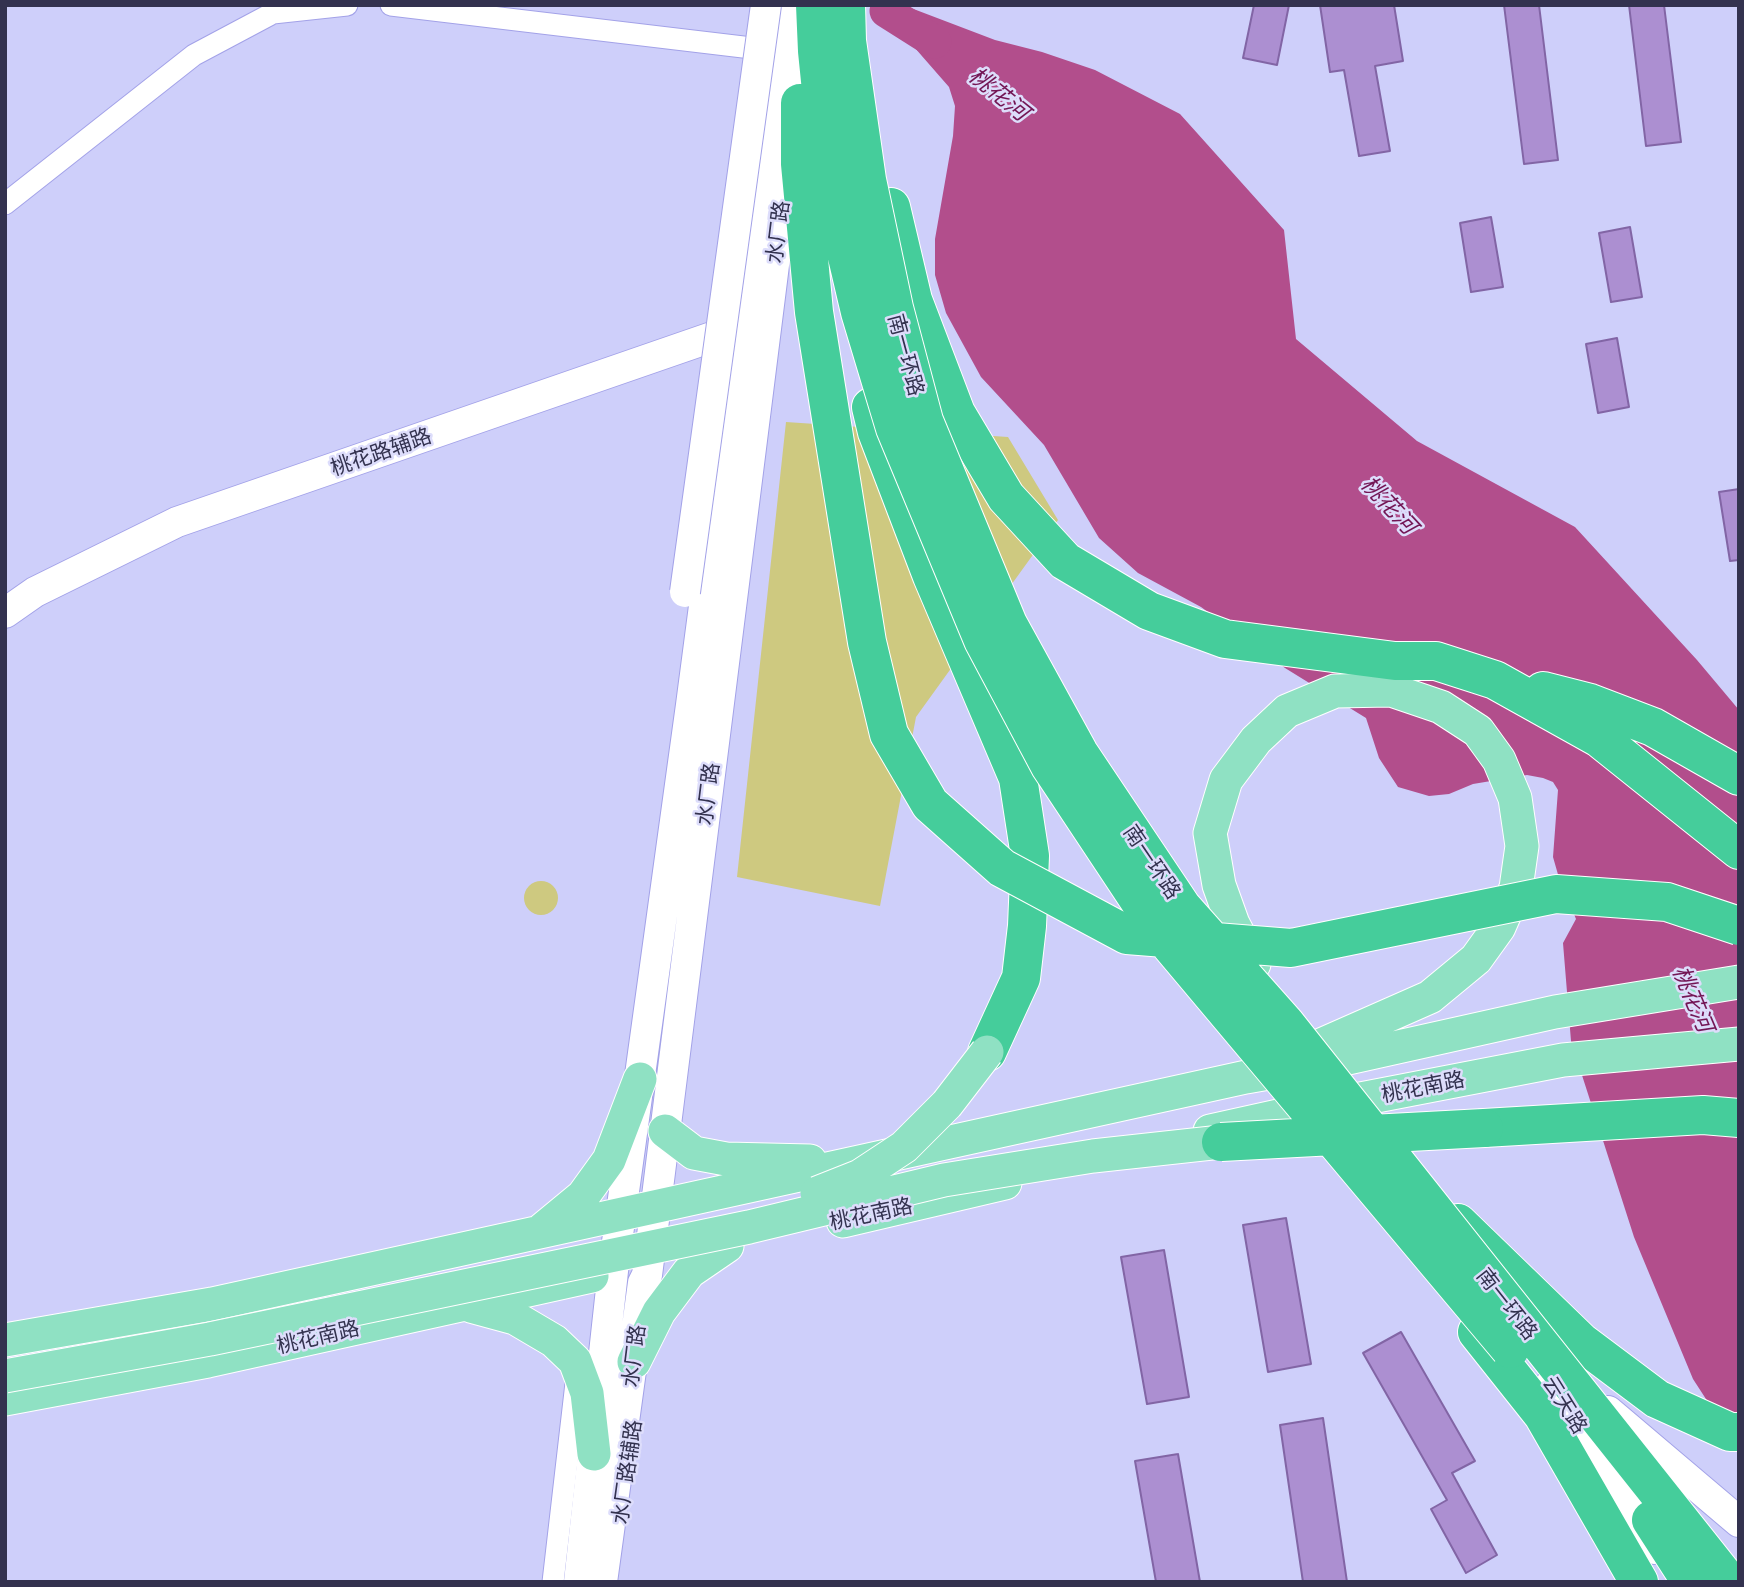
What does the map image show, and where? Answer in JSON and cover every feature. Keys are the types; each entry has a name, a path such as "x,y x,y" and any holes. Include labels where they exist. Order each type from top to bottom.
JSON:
{"highway":[{"path":"800,5 800,164 813,298 865,629 889,734 930,804 1002,868 1127,935 1291,948 1556,894 1667,902 1739,926"},
{"name":"南一环路","path":"815,5 831,189 860,312 895,428 983,640 1050,766 1162,935 1633,1493 1691,1582"},
{"name":"南一环路","path":"846,5 847,41 867,180 894,308 924,421 1008,624 1079,753 1182,907 1285,1023 1729,1582"},
{"path":"859,5 883,175 913,300 956,413 1006,497 1065,561 1149,611 1225,639 1395,661 1436,661 1495,680 1590,702 1653,727 1739,776"},
{"path":"831,189 854,340 877,432 932,576 1018,778 1030,856 1027,926 1021,978 987,1052"},
{"path":"1495,680 1599,738 1739,850"},
{"path":"1221,1142 1599,1119 1703,1115 1739,1118"},
{"path":"1405,1175 1493,1255 1581,1342 1657,1399 1730,1432 1739,1433"},
{"path":"1477,1332 1543,1415 1639,1582"}],"main road":[{"path":"1246,1077 1430,997 1476,959 1499,927 1516,888 1522,846 1515,798 1499,760 1478,732 1441,707 1391,690 1335,691 1287,711 1256,740 1226,780 1210,833 1219,885 1233,924 1285,1023"},
{"name":"桃花南路","path":"5,1340 212,1304 1246,1077 1325,1063 1555,1012 1739,982"},
{"name":"桃花南路","path":"5,1399 208,1362 948,1198 1176,1138 1314,1108 1563,1060 1739,1044"},
{"path":"5,1366 223,1326 751,1218 860,1176 904,1147 947,1104 987,1052"},
{"path":"536,1234 583,1196 609,1160 640,1079"},
{"path":"666,1131 694,1153 726,1159 865,1161"},
{"path":"5,1376 210,1339 750,1227 944,1180 1093,1156 1221,1142"},
{"path":"634,1362 659,1312 689,1272 727,1246"},
{"path":"466,1304 515,1318 554,1341 575,1361 587,1392 594,1454"}],"street":[{"path":"6,202 194,55 273,13 347,5"},
{"path":"391,5 760,49"},
{"path":"691,705 681,653 685,592 765,5"},
{"name":"水厂路","path":"602,1582 666,1131 754,322 783,5"},
{"name":"水厂路","path":"579,1582 613,1271 691,705 807,5"},
{"name":"桃花路辅路","path":"5,613 35,592 177,523 754,322"},
{"name":"云天路","path":"1325,1063 1403,1179 1552,1382 1674,1582"},
{"name":"云天路","path":"1289,1069 1418,1262 1477,1332 1618,1582"},
{"name":"水厂路辅路","path":"611,1582 640,1387 634,1362"},
{"path":"553,1582 577,1367"},
{"path":"1552,1382 1605,1408 1739,1522"}],"shaded area":[{"path":"786,422 1008,437 1058,520 916,717 880,906 737,877"},
{"path":"541,881 553,886 558,898 553,910 541,915 529,910 524,898 529,886"}],"water":[{"path":"903,5 995,40 1095,70 1180,114 1284,230 1296,339 1417,441 1575,527 1739,710 1739,1450 1693,1379 1634,1237 1571,1041 1563,943 1576,919 1553,857 1558,790 1553,782 1527,775 1473,784 1449,794 1429,796 1398,787 1379,758 1366,718 1285,668 1201,607 1138,573 1099,538 1044,445 981,377 946,313 935,275 935,239 953,136 955,106 949,87 894,24"}],"building":[{"path":"1254,5 1289,5 1277,65 1243,58"},
{"path":"1320,5 1394,5 1403,61 1375,66 1390,151 1359,156 1344,70 1330,72"},
{"path":"1504,5 1539,5 1558,160 1524,164"},
{"path":"1629,5 1664,5 1681,142 1646,146"},
{"path":"1491,217 1503,287 1471,292 1460,223"},
{"path":"1630,227 1642,297 1611,302 1599,233"},
{"path":"1617,338 1629,407 1598,413 1586,344"},
{"path":"1739,489 1739,560 1730,561 1719,492"},
{"path":"1286,1218 1311,1364 1268,1372 1243,1225"},
{"path":"1164,1250 1189,1397 1147,1404 1121,1257"},
{"path":"1401,1332 1475,1461 1452,1473 1497,1555 1466,1573 1431,1509 1447,1500 1363,1353"},
{"path":"1323,1418 1347,1582 1303,1582 1280,1425"},
{"path":"1178,1454 1200,1582 1156,1582 1135,1461"}],"waterway":[{"name":"桃花河","path":"886,11 935,42"}]}
